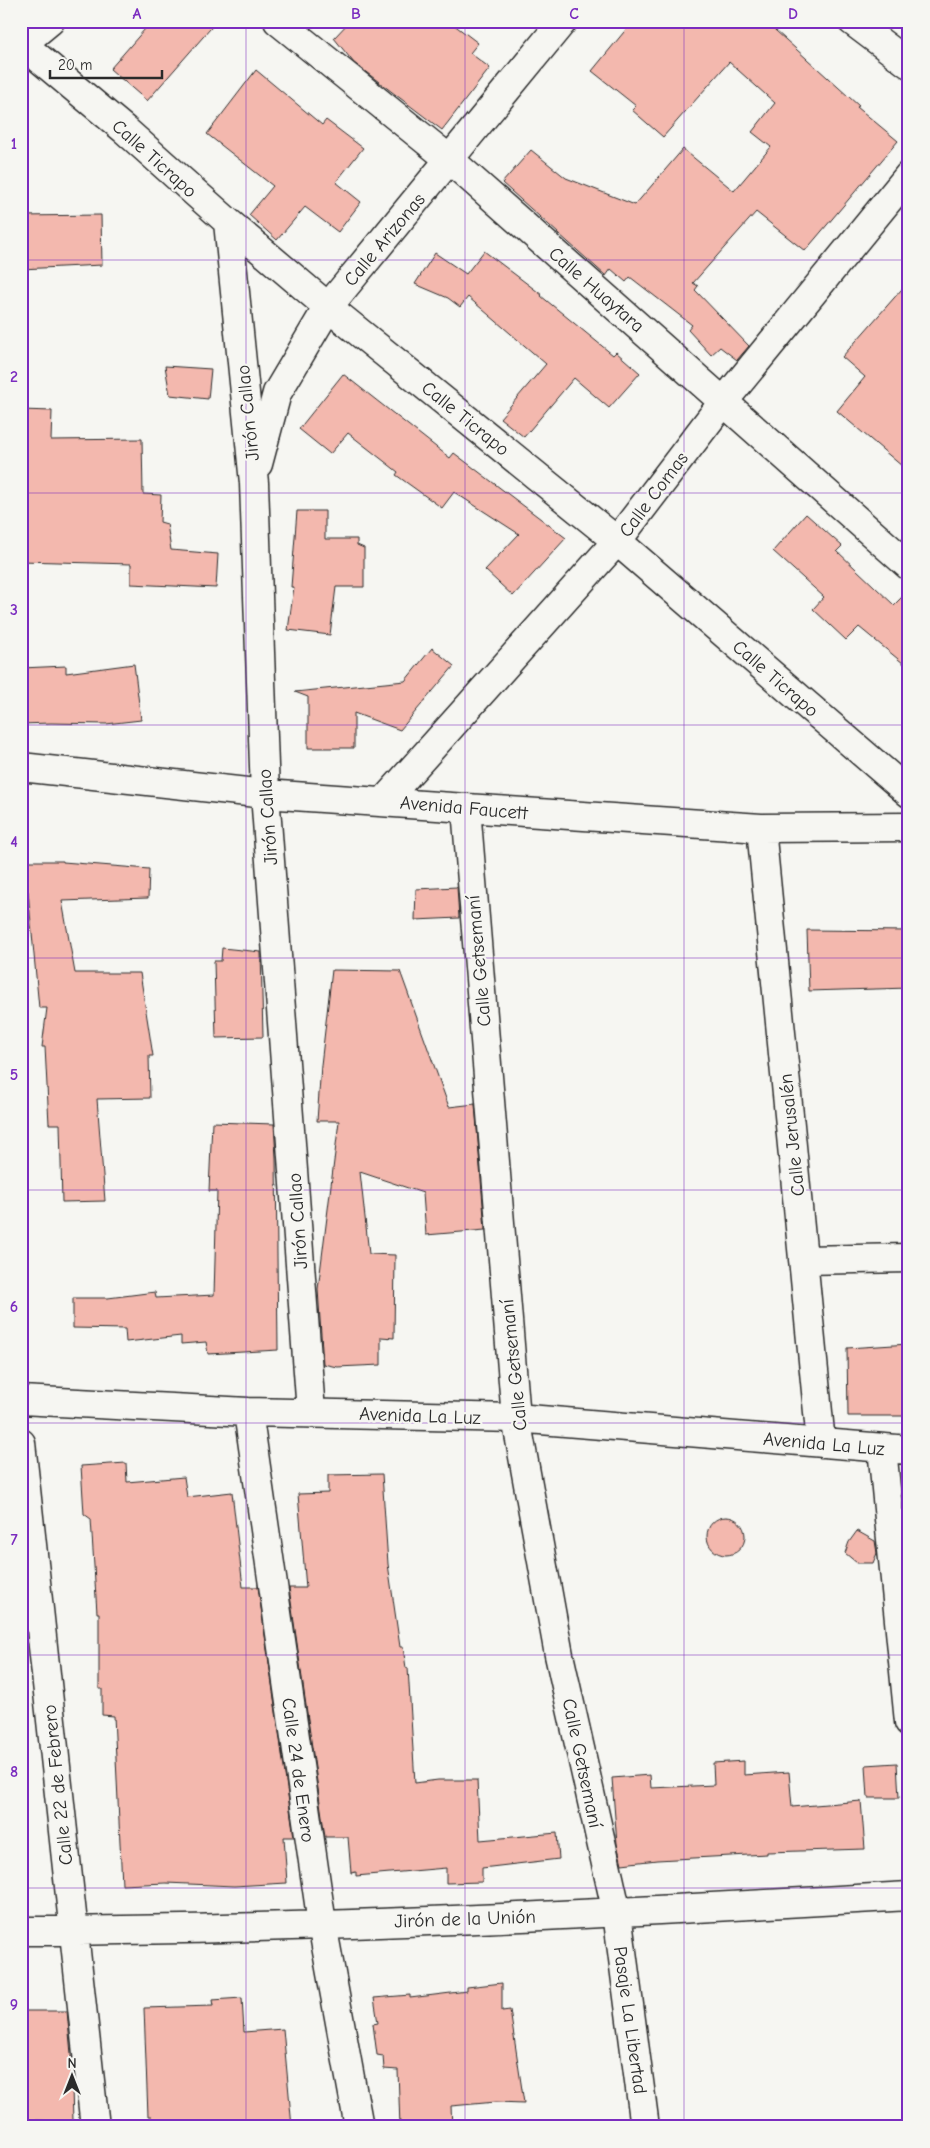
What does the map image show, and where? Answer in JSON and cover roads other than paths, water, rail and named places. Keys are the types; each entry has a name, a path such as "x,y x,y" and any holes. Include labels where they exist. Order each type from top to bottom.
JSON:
{"street":[{"path":"22,45 50,21"},
{"name":"Calle Huaytara","path":"278,21 450,160 909,566"},
{"name":"Calle Arizonas","path":"254,483 277,393 328,307 563,21"},
{"path":"852,21 909,64"},
{"name":"Calle Ticrapo","path":"22,45 125,130 228,222 328,307 617,540 909,793"},
{"name":"Calle Comas","path":"384,801 617,540 724,401 909,175"},
{"name":"Jirón Callao","path":"228,222 254,483 265,794 311,1412"},
{"name":"Avenida Faucett","path":"21,767 265,794 761,828 909,827"},
{"name":"Calle Getsemaní","path":"466,808 516,1418 560,1655 617,1912"},
{"name":"Calle Jerusalén","path":"761,828 821,1443"},
{"path":"803,1260 909,1258"},
{"name":"Avenida La Luz","path":"21,1400 248,1412 516,1418 896,1449"},
{"name":"Calle 24 de Enero","path":"248,1412 322,1924 359,2127"},
{"name":"Calle 22 de Febrero","path":"21,1443 72,1931 95,2127"},
{"path":"896,1449 909,1722"},
{"name":"Jirón de la Unión","path":"21,1931 322,1924 617,1912 909,1896"},
{"name":"Pasaje La Libertad","path":"617,1912 645,2127"}]}
